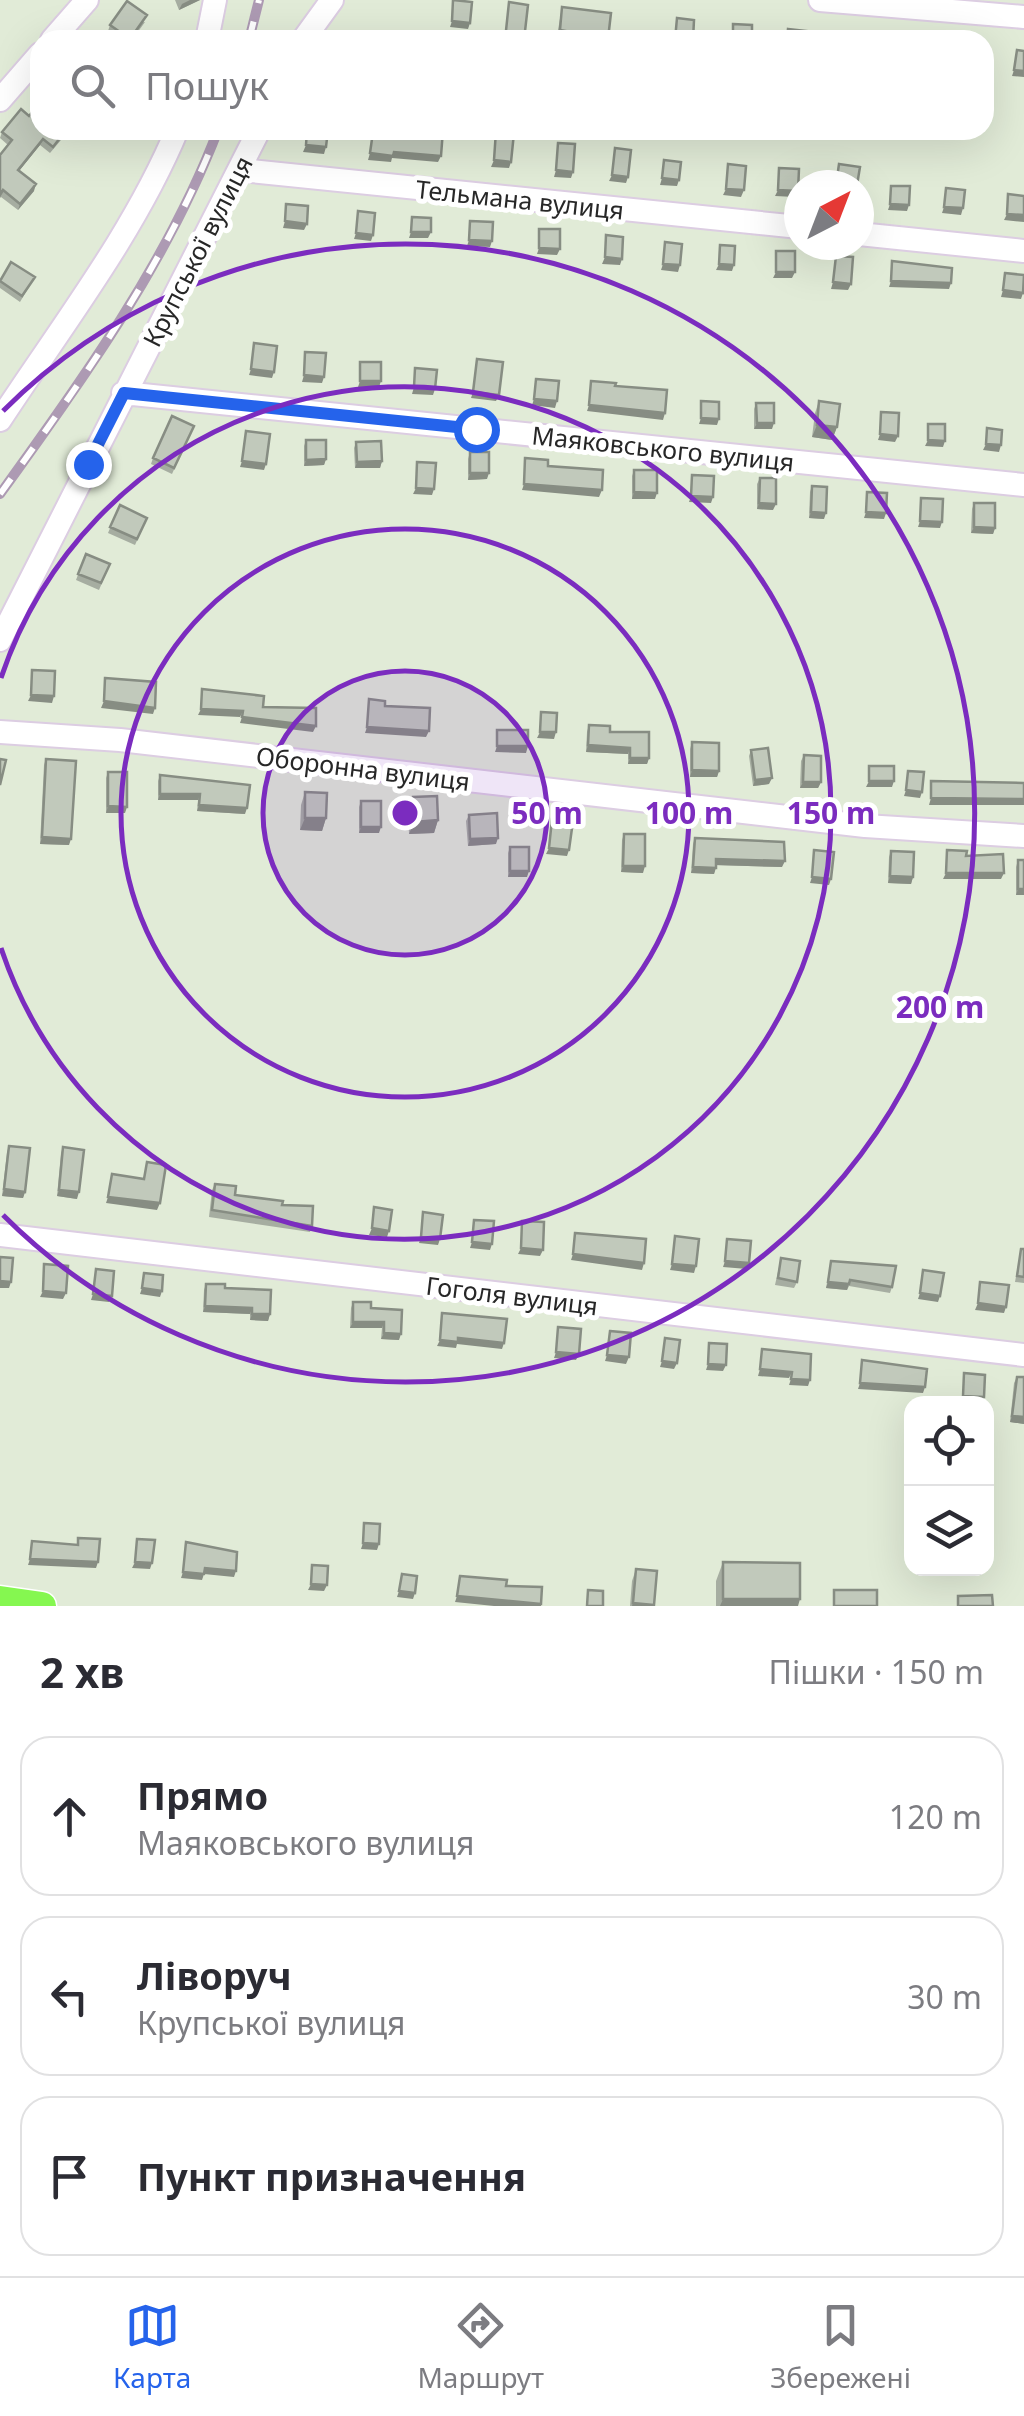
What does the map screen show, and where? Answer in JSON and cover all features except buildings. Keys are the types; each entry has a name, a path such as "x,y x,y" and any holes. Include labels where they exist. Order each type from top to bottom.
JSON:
{"main road":[{"path":"0,1600 42,1606"}],"street":[{"path":"61,30 87,0"},
{"path":"209,30 214,0"},
{"path":"310,30 332,0"},
{"path":"820,0 1024,16"},
{"path":"0,100 30,66"},
{"path":"0,420 89,286 173,140"},
{"name":"Крупської вулиця","path":"0,640 254,140"},
{"name":"Тельмана вулиця","path":"241,170 784,226"},
{"path":"874,235 1024,250"},
{"name":"Маяковського вулиця","path":"124,393 1024,485"},
{"name":"Оборонна вулиця","path":"0,732 120,740 865,826 1024,836"},
{"name":"Гоголя вулиця","path":"0,1235 1024,1355"}],"railway":[{"path":"252,30 259,0"},
{"path":"0,494 92,364 149,273 214,140"}],"route":[{"path":"88,464 124,393 476,429"}]}
